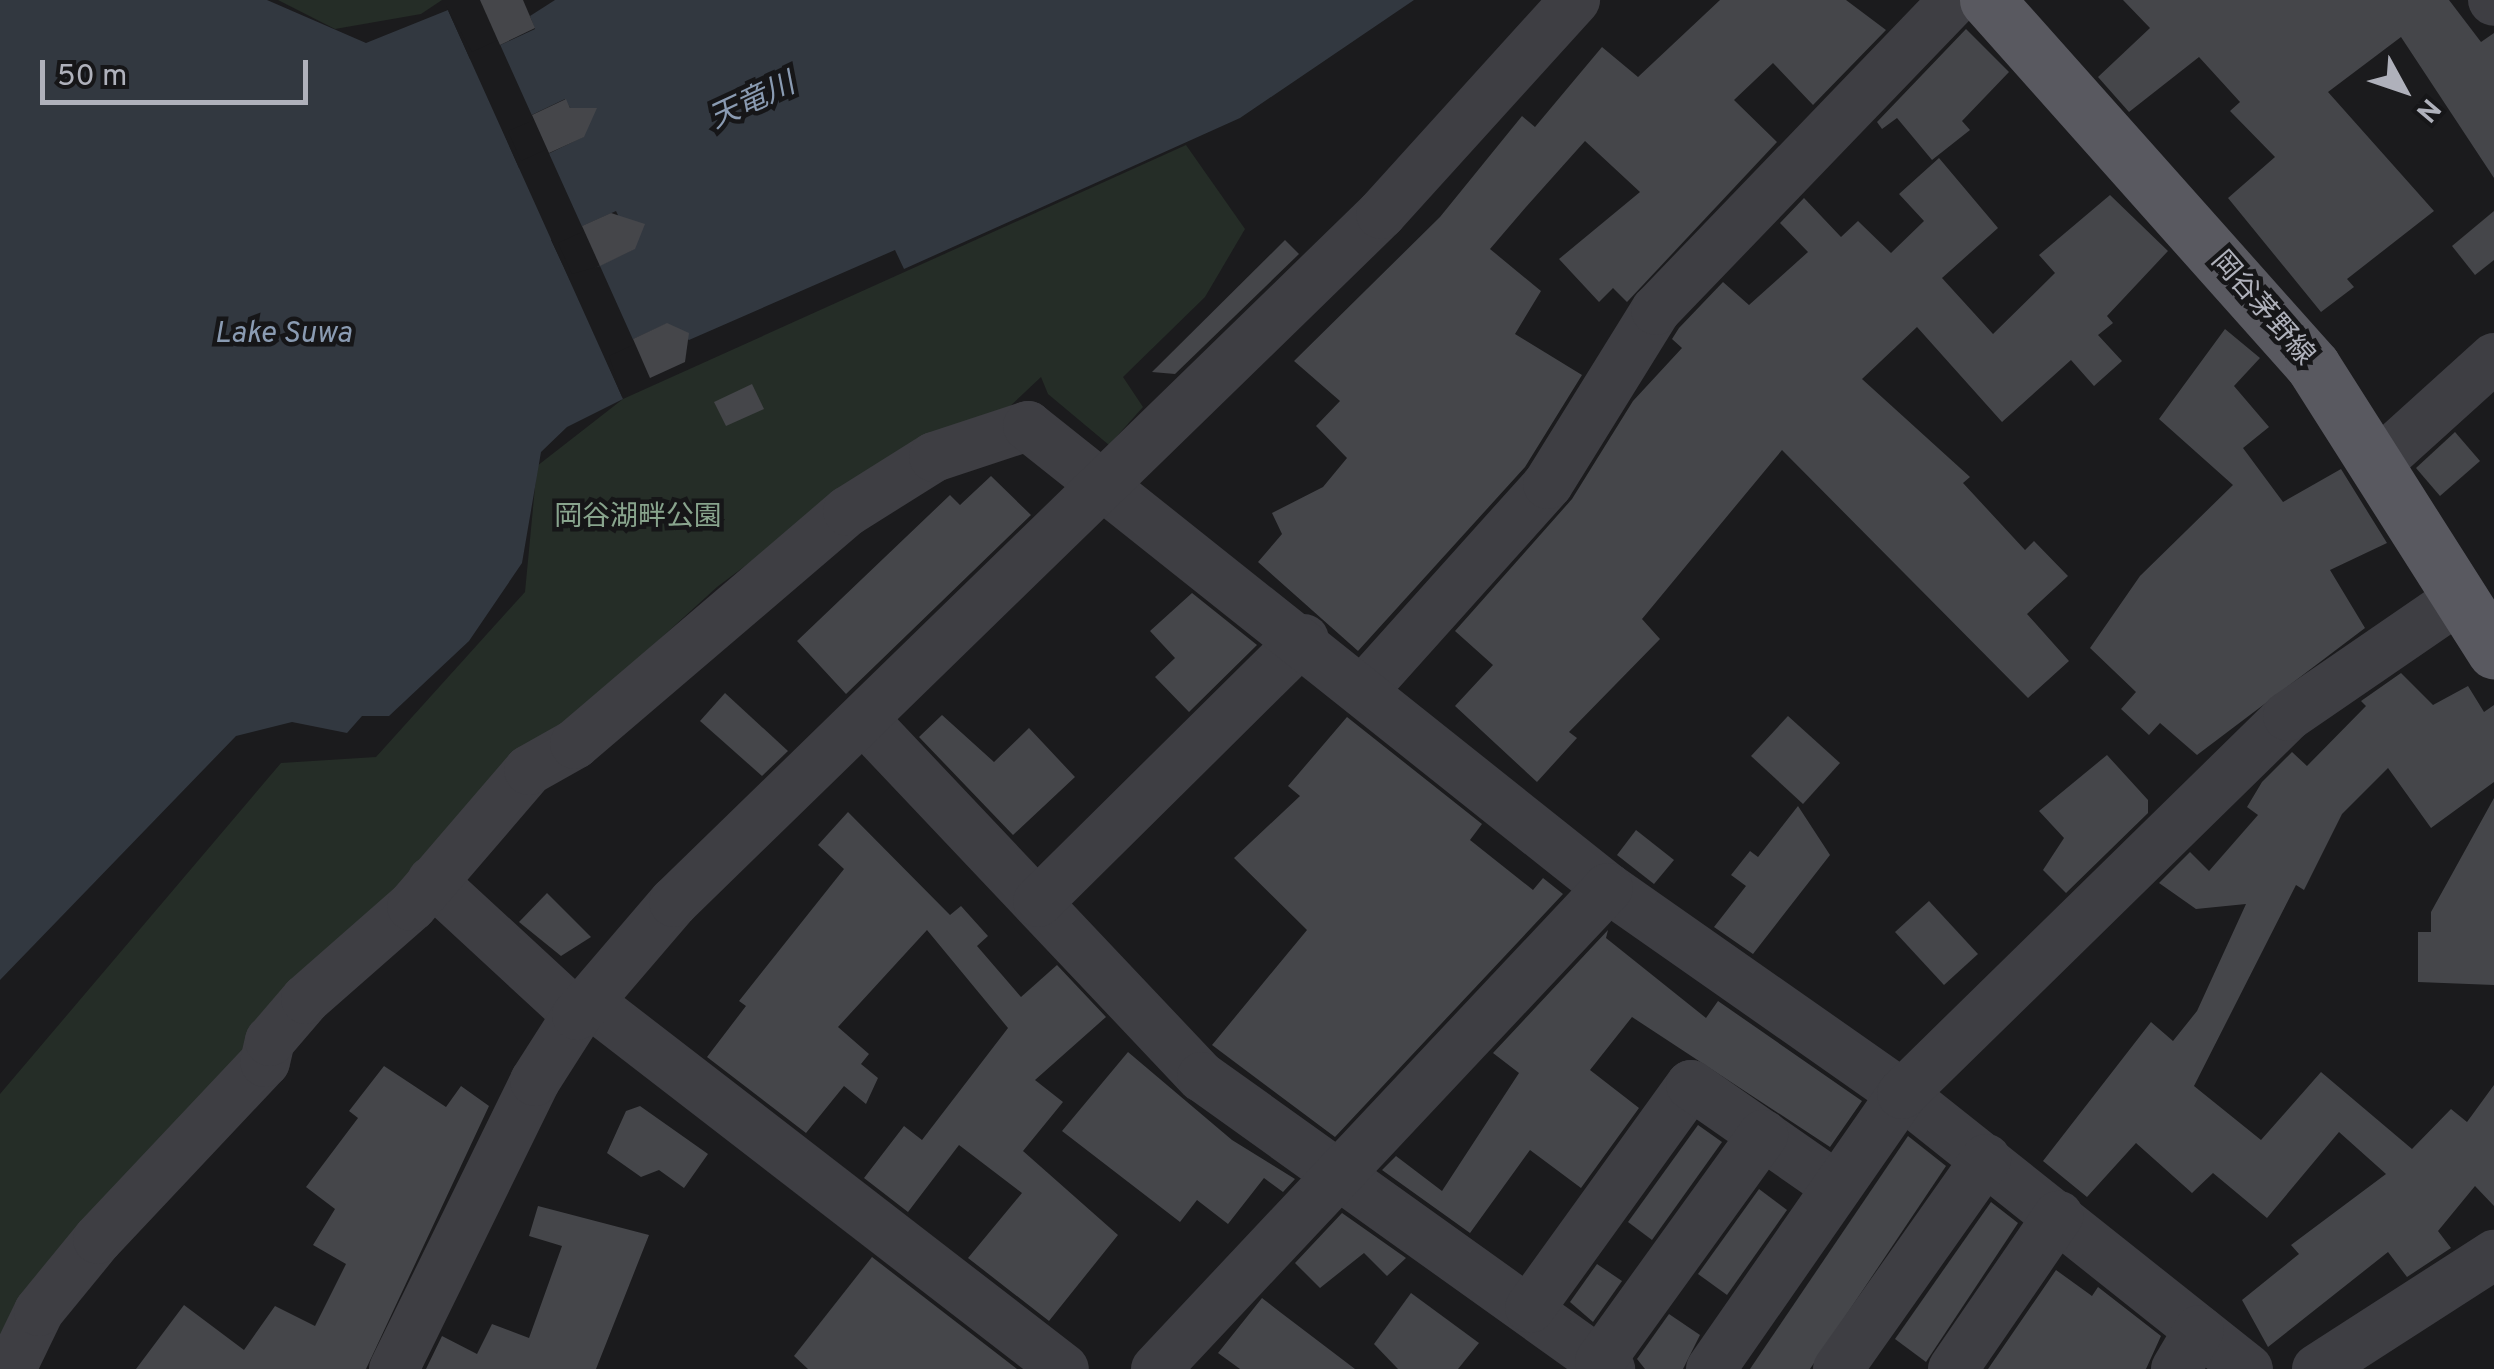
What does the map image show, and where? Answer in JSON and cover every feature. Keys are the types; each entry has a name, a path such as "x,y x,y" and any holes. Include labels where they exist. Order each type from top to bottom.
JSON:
{"main road":[{"name":"岡谷茅野線","path":"1986,0 2312,366 2379,462 2494,651"}],"street":[{"path":"394,1369 526,1098 583,1009 674,902 1106,486 1380,214 1576,0"},
{"path":"1365,688 1548,484 1656,310 1954,0"},
{"path":"2379,462 2494,358"},
{"path":"11,1369 38,1311 265,1062 286,1055 437,887 570,764 575,744 737,598 934,457 1028,426 1304,639 1608,888 1902,1094 2058,1216 2187,1350 2248,1369"},
{"path":"1710,1369 1902,1094 2288,716 2462,597"},
{"path":"1038,902 1304,639"},
{"path":"863,720 1202,1077 1340,1169 1606,1365 1763,1135"},
{"path":"437,887 583,1009 1064,1369"},
{"path":"1156,1369 1608,888"},
{"path":"1530,1308 1690,1085 1837,1186"},
{"path":"1838,1369 1986,1159"},
{"path":"1953,1369 2058,1216"},
{"path":"2318,1369 2494,1255"}],"green space":[{"path":"278,0 442,0 421,14 335,29"},
{"name":"岡谷湖畔公園","path":"1186,145 1245,229 1205,297 1123,377 1143,407 1109,445 1048,394 1041,377 1006,410 892,456 717,587 480,803 0,1356 0,1094 281,763 376,757 525,592 537,466 623,399"}],"water":[{"name":"Lake Suwa","path":"0,0 267,0 366,43 448,10 470,59 535,29 530,16 555,0 1414,0 1240,118 904,269 895,250 689,340 666,324 603,353 623,399 567,427 541,452 522,563 469,641 389,716 362,716 347,733 292,722 236,736 0,980","holes":["565,99 572,111 583,108 583,137 519,168 502,129","616,211 634,249 570,280 551,240"]}],"pier":[{"path":"446,6 472,52 498,40 534,120 508,131 521,161 547,149 584,231 558,243 572,274 600,266 635,344 609,356 623,399"}],"building":[{"path":"480,0 523,0 535,28 500,45"},
{"path":"1720,0 1846,0 1886,30 1813,105 1773,63 1734,100 1777,142 1627,302 1613,288 1599,302 1559,259 1640,192 1585,141 1490,249 1541,291 1515,334 1582,375 1525,467 1358,651 1258,562 1282,534 1272,513 1323,487 1347,458 1316,426 1340,401 1294,361 1440,217 1522,116 1535,127 1602,47 1638,77"},
{"path":"2123,0 2449,0 2481,42 2494,33 2494,178 2401,37 2328,92 2434,211 2347,279 2354,287 2321,312 2228,198 2275,157 2230,111 2240,102 2199,57 2129,112 2098,77 2150,28"},
{"path":"1966,29 2009,72 1962,121 1970,130 1932,160 1897,118 1882,129 1877,122"},
{"path":"566,99 570,108 597,108 584,137 549,153 532,115"},
{"path":"1939,158 1998,228 1942,278 1993,334 2055,273 2039,255 2110,195 2168,251 2107,316 2113,323 2098,335 2122,361 2094,386 2071,360 2002,422 1917,327 1862,379 1970,477 1963,483 2025,550 2034,541 2068,576 2027,614 2069,661 2028,698 1782,450 1642,619 1660,639 1569,732 1577,738 1537,782 1455,706 1493,665 1455,631 1572,499 1633,401 1682,348 1672,339 1679,328 1723,282 1749,305 1808,252 1780,223 1804,198 1841,237 1858,221 1891,253 1924,221 1899,194"},
{"path":"2494,211 2494,260 2475,275 2452,246"},
{"path":"611,213 645,224 635,249 600,266 582,226"},
{"path":"1285,240 1299,254 1175,374 1152,372"},
{"path":"667,323 689,333 685,362 650,378 633,339"},
{"path":"2225,329 2260,358 2234,386 2269,427 2243,448 2283,502 2341,469 2387,543 2330,570 2365,628 2197,755 2160,723 2149,735 2121,709 2136,692 2090,648 2140,576 2233,485 2159,419"},
{"path":"752,384 764,409 726,426 714,402"},
{"path":"2455,432 2480,461 2440,496 2416,468"},
{"path":"991,476 1031,515 846,694 797,641 950,495 960,505"},
{"path":"1192,593 1257,645 1189,712 1155,677 1175,658 1150,631"},
{"path":"2401,673 2433,705 2468,686 2484,712 2494,705 2494,782 2431,828 2388,768 2342,814 2304,890 2296,885 2194,1086 2261,1140 2321,1072 2412,1149 2451,1109 2467,1122 2494,1085 2494,1206 2475,1186 2438,1231 2451,1248 2407,1277 2388,1252 2268,1347 2242,1300 2299,1254 2291,1245 2386,1174 2339,1132 2267,1218 2213,1173 2192,1193 2136,1143 2087,1197 2043,1161 2151,1022 2173,1041 2197,1011 2246,904 2196,909 2159,883 2190,852 2209,871 2258,815 2247,807 2262,782 2292,752 2307,766 2366,706 2361,701"},
{"path":"725,693 788,751 762,776 700,721"},
{"path":"942,715 994,762 1029,728 1075,777 1013,835 919,737"},
{"path":"1788,716 1840,763 1803,804 1751,756"},
{"path":"1347,717 1482,824 1470,840 1533,890 1543,878 1563,894 1335,1137 1212,1045 1307,930 1234,858 1300,796 1288,786"},
{"path":"2107,755 2148,800 2148,813 2066,893 2043,870 2064,838 2039,811"},
{"path":"2494,798 2494,985 2418,982 2418,932 2431,932 2431,912"},
{"path":"1798,806 1830,855 1753,954 1714,927 1746,886 1731,875 1750,851 1758,857"},
{"path":"848,812 950,915 961,906 988,936 977,946 1021,997 1057,965 1106,1017 1035,1080 1063,1102 1023,1151 1118,1235 1049,1321 968,1258 1022,1193 959,1145 908,1212 864,1178 904,1126 922,1140 1008,1028 927,930 838,1027 869,1054 861,1064 878,1078 866,1104 844,1086 806,1133 707,1057 746,1006 739,1001 844,869 818,845"},
{"path":"1636,830 1674,860 1654,884 1617,855"},
{"path":"547,893 591,937 561,956 519,922"},
{"path":"1929,901 1978,954 1944,985 1895,932"},
{"path":"1608,930 1606,938 1706,1018 1718,1001 1862,1101 1830,1147 1632,1017 1590,1070 1639,1108 1581,1188 1530,1150 1470,1233 1382,1170 1396,1156 1442,1191 1519,1073 1493,1053"},
{"path":"1128,1052 1232,1140 1295,1179 1283,1192 1264,1178 1228,1224 1197,1200 1180,1222 1062,1131"},
{"path":"384,1066 446,1107 461,1086 489,1106 366,1369 136,1369 184,1305 244,1350 275,1306 315,1326 346,1264 313,1245 335,1209 306,1187 358,1118 349,1111"},
{"path":"640,1106 708,1154 684,1188 659,1170 641,1177 607,1153 626,1111"},
{"path":"1698,1125 1722,1142 1652,1240 1628,1222"},
{"path":"1908,1136 1946,1166 1810,1369 1750,1369"},
{"path":"1759,1189 1787,1210 1727,1295 1698,1274"},
{"path":"1991,1202 2018,1223 1926,1362 1895,1339"},
{"path":"538,1206 649,1235 596,1369 426,1369 442,1336 477,1354 492,1324 529,1338 562,1246 529,1236"},
{"path":"1342,1213 1406,1258 1387,1276 1364,1253 1320,1288 1295,1263"},
{"path":"872,1257 1017,1369 808,1369 794,1356"},
{"path":"1597,1264 1622,1281 1593,1322 1570,1302"},
{"path":"2056,1270 2092,1296 2098,1287 2161,1336 2146,1369 1988,1369"},
{"path":"1411,1293 1479,1343 1458,1369 1398,1369 1374,1344"},
{"path":"1262,1298 1355,1369 1240,1369 1218,1353"},
{"path":"1669,1314 1700,1335 1683,1369 1645,1369 1637,1359"}],"water label":[{"name":"天竜川","path":"753,103"}]}
